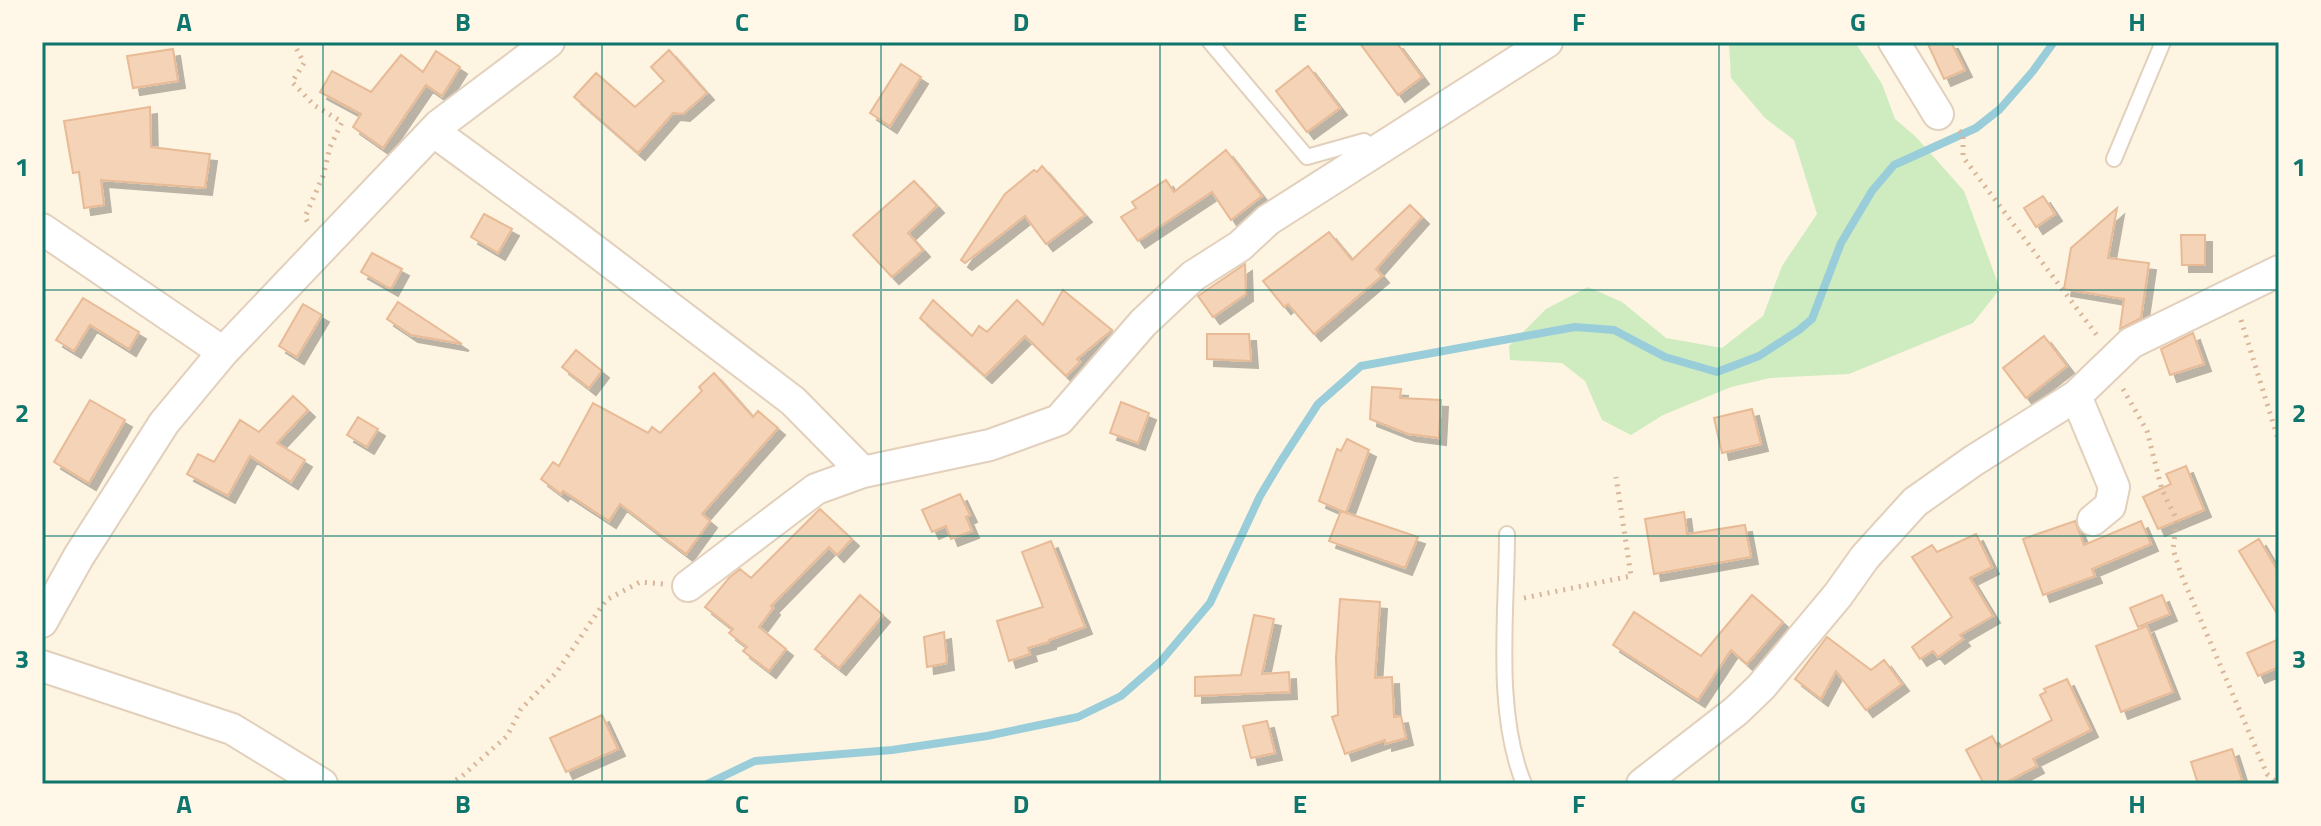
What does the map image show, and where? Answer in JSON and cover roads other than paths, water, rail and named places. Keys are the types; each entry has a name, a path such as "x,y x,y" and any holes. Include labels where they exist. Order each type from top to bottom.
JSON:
{"street":[{"path":"42,622 79,556 164,423 223,352 433,131 549,42"},
{"path":"688,586 816,489 863,472 990,445 1059,420 1143,323 1193,276 1240,246 1268,220 1547,42"},
{"path":"1894,42 1938,114"},
{"path":"433,131 793,401 863,472"},
{"path":"42,229 223,352"},
{"path":"1642,784 1736,711 1761,687 1838,595 1865,557 1915,502 2076,396 2131,343 2279,271"},
{"path":"2076,396 2114,487 2110,506 2093,520"},
{"path":"42,666 232,729 322,784"}],"lane":[{"path":"1210,42 1307,157 1364,141 1377,149"},
{"path":"2114,159 2163,42"},
{"path":"1507,534 1504,685 1518,769 1524,784"}],"waterway":[{"path":"707,784 755,761 892,750 987,736 1078,717 1121,696 1161,661 1210,603 1260,496 1281,461 1318,404 1361,366 1575,327 1614,330 1665,357 1717,372 1759,356 1812,319 1841,243 1872,191 1894,165 1976,128 2000,109 2054,42"}]}
